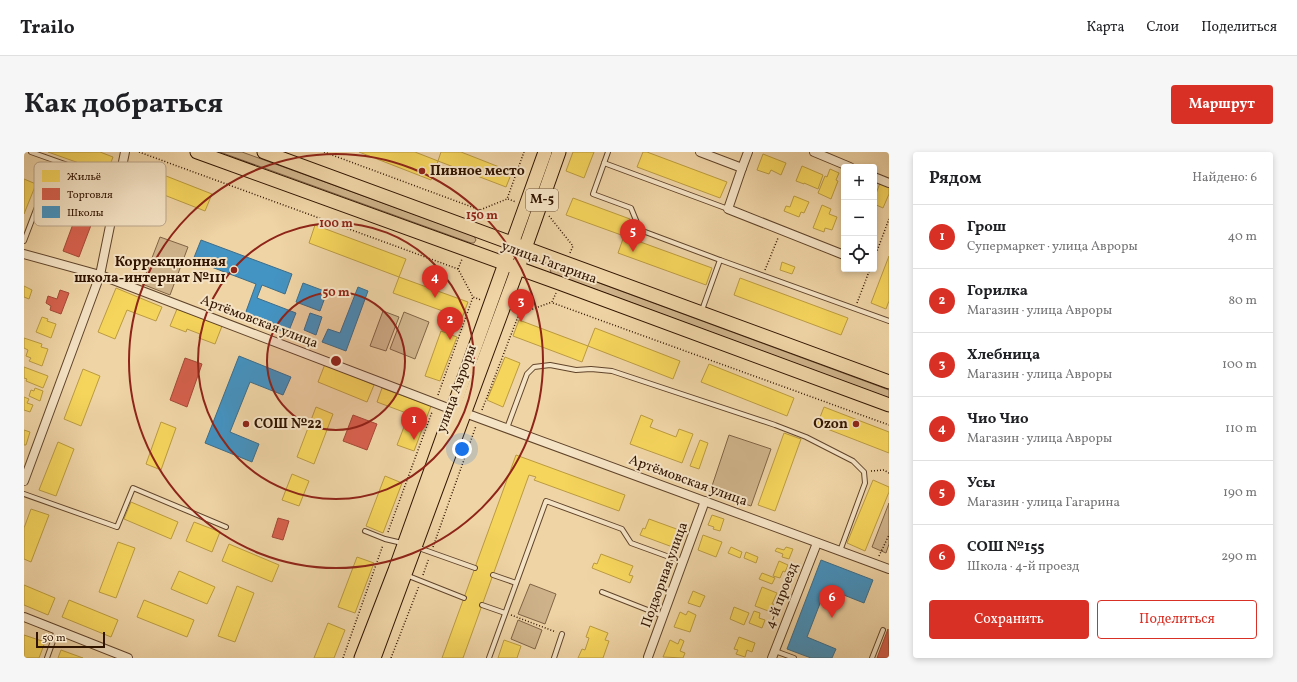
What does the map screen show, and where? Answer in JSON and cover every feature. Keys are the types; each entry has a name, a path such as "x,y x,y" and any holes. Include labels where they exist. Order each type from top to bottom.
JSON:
{"main road":[{"name":"улица Гагарина","path":"197,152 518,268 889,405"},
{"name":"улица Гагарина","path":"264,152 889,382"},
{"name":"улица Авроры","path":"459,412 505,264 545,152"},
{"name":"улица Авроры","path":"361,658 410,545 459,412 518,268 559,152"},
{"name":"улица Авроры","path":"374,658 405,575 410,545"}],"street":[{"path":"123,162 125,152"},
{"path":"700,152 742,168"},
{"path":"748,152 728,209 841,254"},
{"path":"814,152 843,164"},
{"path":"877,178 889,183"},
{"path":"24,481 100,275 110,226"},
{"name":"Артёмовская улица","path":"24,254 100,275 459,412 507,428 889,569"},
{"name":"Подзорная улица","path":"650,657 663,616 705,502"},
{"name":"4-й проезд","path":"773,654 817,543"},
{"path":"24,617 126,658"}],"lane":[{"path":"31,152 59,162"},
{"path":"608,152 593,194 631,208 640,230 889,321"},
{"path":"604,163 728,209"},
{"path":"24,241 34,215"},
{"path":"701,312 720,260"},
{"path":"507,428 527,374 534,366 550,365 576,370 612,370 775,425 806,437 853,461 864,472 865,483 840,551"},
{"path":"24,494 117,528 133,488 226,527"},
{"path":"489,658 546,501 622,529 631,543 684,562"},
{"path":"365,531 385,539 432,552 475,568"},
{"path":"405,575 464,598"},
{"path":"493,575 516,583"},
{"path":"602,592 663,616"},
{"path":"482,605 505,613"},
{"path":"47,658 57,630"},
{"path":"872,658 883,630"},
{"path":"554,658 562,634"},
{"path":"773,654 794,658"}],"path":[{"path":"139,152 458,269 473,297 343,658"},
{"path":"324,152 480,210 507,199 524,152"},
{"path":"473,229 480,210"},
{"path":"877,251 889,219"},
{"path":"763,275 781,230"},
{"path":"458,269 466,250"},
{"path":"855,308 869,272"},
{"path":"552,302 889,425"},
{"path":"391,658 432,552 479,418"},
{"path":"864,472 884,470 889,472"},
{"path":"875,564 889,535"},
{"path":"505,613 562,634"}],"shaded area":[{"path":"220,152 242,152 474,236 476,240 474,243 471,243"},
{"path":"160,237 188,247 170,295 142,284"},
{"path":"553,266 889,390 889,398 551,273 550,269"},
{"path":"383,311 399,317 386,351 370,346"},
{"path":"404,312 429,322 415,359 390,349"},
{"path":"729,435 771,449 751,506 710,492"},
{"path":"889,503 889,544 886,553 872,547"},
{"path":"530,584 556,594 545,624 518,614"},
{"path":"518,620 542,630 535,649 511,639"}],"building: Жильё":[{"path":"48,152 100,152 113,157 111,162 76,162"},
{"path":"359,152 415,152 438,161 431,180"},
{"path":"441,152 461,152 512,172 506,187 438,161"},
{"path":"573,152 594,152 584,178 566,171"},
{"path":"643,152 647,152 727,182 720,198 637,167"},
{"path":"763,154 786,163 781,175 771,170 769,174 757,170"},
{"path":"802,166 823,175 818,189 796,181"},
{"path":"830,169 839,173 836,180 838,181 831,199 818,193 825,176 827,177"},
{"path":"166,176 212,194 205,211 166,196"},
{"path":"24,179 34,183 34,189 24,214"},
{"path":"880,183 889,186 889,194 883,208 877,205 877,191"},
{"path":"794,196 809,202 804,213 801,212 799,217 784,211 786,206 790,207"},
{"path":"573,198 630,219 624,236 566,215"},
{"path":"822,205 831,209 829,214 837,217 832,230 825,228 824,232 813,228"},
{"path":"315,225 406,259 399,277 309,243"},
{"path":"624,236 712,268 706,285 618,253"},
{"path":"889,256 889,301 886,309 871,303"},
{"path":"782,262 795,267 792,274 780,270"},
{"path":"399,277 468,302 462,318 393,293"},
{"path":"740,278 848,318 841,335 734,295"},
{"path":"24,286 32,290 29,299 24,297"},
{"path":"116,288 162,307 156,321 127,310 115,339 98,332"},
{"path":"177,309 222,326 215,344 199,338 200,334 187,329 186,332 170,326"},
{"path":"42,317 48,319 47,321 56,324 51,338 36,332"},
{"path":"519,320 588,346 582,362 513,336"},
{"path":"595,328 680,361 673,379 588,346"},
{"path":"441,331 457,337 440,381 425,376"},
{"path":"24,338 42,344 41,347 48,349 42,366 29,361 31,358 26,356 28,350 24,348"},
{"path":"505,357 520,363 503,407 487,400"},
{"path":"325,364 374,385 367,402 318,382"},
{"path":"709,364 794,398 787,416 701,382"},
{"path":"24,367 48,376 43,388 26,381 27,379 24,378"},
{"path":"83,369 100,376 81,426 64,419"},
{"path":"35,388 43,391 40,401 29,396 31,390 34,391"},
{"path":"382,388 431,406 414,451 397,445 409,414 377,402"},
{"path":"24,397 29,399 27,403 33,405 30,412 24,410"},
{"path":"316,407 333,414 314,464 297,457"},
{"path":"824,407 889,432 889,453 817,425"},
{"path":"641,415 653,420 650,427 676,437 679,429 693,434 682,463 630,444"},
{"path":"161,422 176,428 161,470 146,464"},
{"path":"24,430 30,432 26,445 24,445"},
{"path":"784,433 801,439 775,511 758,505"},
{"path":"700,440 708,443 699,469 690,466"},
{"path":"58,442 74,449 56,496 39,490"},
{"path":"516,455 625,495 619,511 534,480 536,477 529,475 463,658 442,658"},
{"path":"292,474 309,481 299,506 282,500"},
{"path":"385,476 402,483 383,533 366,526"},
{"path":"873,480 889,487 889,492 865,551 847,543"},
{"path":"131,502 178,522 171,539 124,519"},
{"path":"31,509 49,515 31,562 24,559 24,528"},
{"path":"712,515 724,519 720,531 713,529 714,527 708,525"},
{"path":"649,519 682,531 679,541 681,542 678,549 640,535 643,528 645,529"},
{"path":"194,522 220,532 212,552 186,541"},
{"path":"703,535 722,542 716,557 698,550"},
{"path":"118,542 135,548 116,598 99,592"},
{"path":"229,544 279,565 272,582 222,561"},
{"path":"731,547 742,552 740,558 728,553"},
{"path":"786,547 793,549 789,559 782,557 783,554 775,551 777,548 784,550"},
{"path":"746,552 758,557 756,563 744,558"},
{"path":"601,554 633,566 629,575 633,576 630,583 592,568 594,563 597,564"},
{"path":"357,557 374,563 355,613 338,607"},
{"path":"779,561 788,565 780,578 773,576"},
{"path":"179,571 215,587 207,604 171,589"},
{"path":"762,573 775,578 772,584 759,579"},
{"path":"24,585 55,598 48,615 24,605"},
{"path":"237,586 254,593 235,642 218,636"},
{"path":"762,587 777,593 772,604 774,604 771,612 755,606"},
{"path":"693,591 705,596 700,607 688,603"},
{"path":"69,600 118,620 111,637 62,617"},
{"path":"144,600 194,620 187,637 137,617"},
{"path":"734,607 749,613 744,625 730,619"},
{"path":"688,611 696,615 690,632 674,627 680,612 686,615"},
{"path":"754,611 760,613 759,618 765,620 762,628 749,623"},
{"path":"328,623 345,630 334,658 314,658"},
{"path":"590,626 608,633 605,640 609,641 603,658 578,658 582,649 585,650 589,638 586,637"},
{"path":"24,635 45,642 39,658 24,658"},
{"path":"739,637 755,643 752,652 747,650 745,657 736,654 738,650 734,649"},
{"path":"680,639 684,641 680,651 685,653 683,658 663,657 670,640 678,644"},
{"path":"504,640 521,646 517,658 498,658"},
{"path":"61,650 83,658 58,658"}],"building: Торговля":[{"path":"72,226 91,226 79,257 63,251"},
{"path":"60,290 69,293 61,314 50,310 51,306 46,303 48,296 57,299"},
{"path":"185,358 202,364 187,407 170,400"},
{"path":"353,415 377,424 367,450 343,441"},
{"path":"278,518 289,521 283,540 272,537"},
{"path":"888,629 889,658 877,658"}],"building: Школы":[{"path":"201,240 292,274 285,294 262,285 257,298 296,313 288,333 244,317 256,284 193,260"},
{"path":"303,283 327,292 320,311 296,302"},
{"path":"358,287 368,291 346,351 322,342 328,329 340,333"},
{"path":"310,313 322,317 316,335 304,330"},
{"path":"239,356 291,377 283,395 250,382 230,432 259,444 252,462 205,443"},
{"path":"821,560 873,580 864,603 826,588 807,637 836,649 832,658 811,658 787,649"}],"place":[{"name":"Пивное место","path":"422,171"},
{"name":"Усы","path":"633,252"},
{"name":"Коррекционная школа-интернат №111","path":"234,270"},
{"name":"Чио Чио","path":"435,298"},
{"name":"Хлебница","path":"521,322"},
{"name":"Горилка","path":"450,340"},
{"name":"СОШ №22","path":"246,424"},
{"name":"Ozon","path":"856,424"},
{"name":"Грош","path":"414,440"},
{"name":"СОШ №155","path":"832,618"}]}
